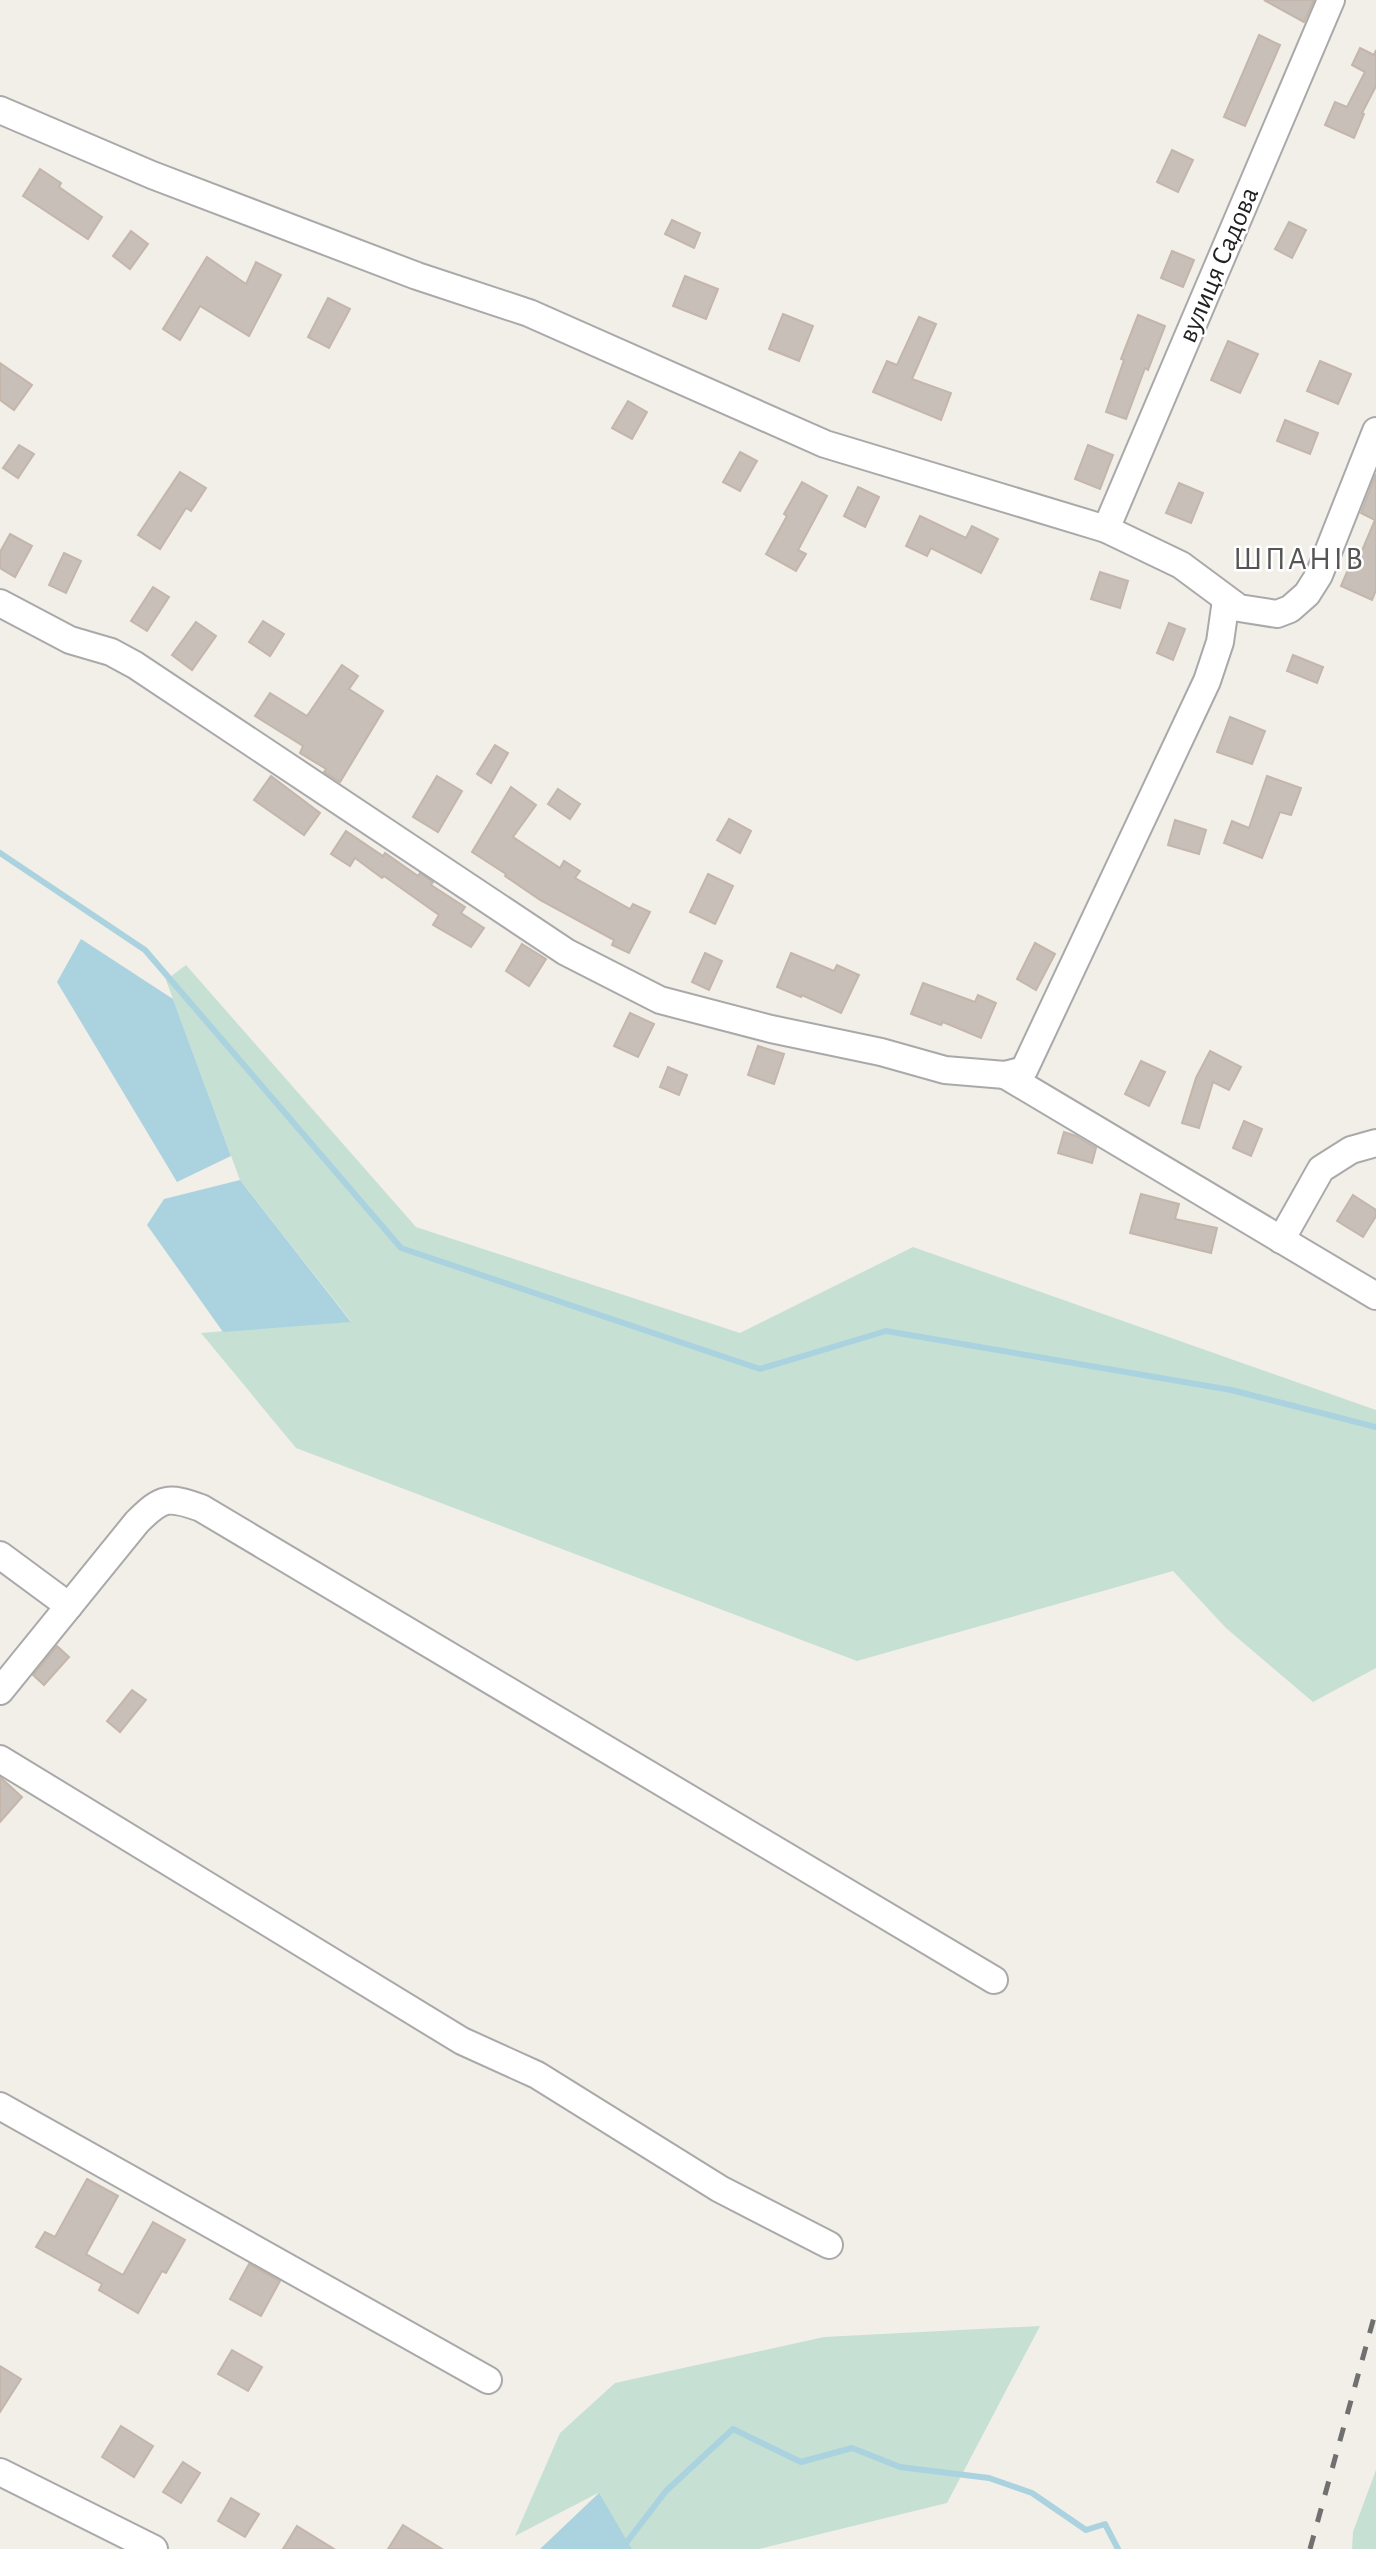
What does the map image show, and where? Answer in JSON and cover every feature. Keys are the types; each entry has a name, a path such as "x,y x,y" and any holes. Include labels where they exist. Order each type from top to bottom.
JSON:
{"street":[{"name":"вулиця Садова","path":"1106,529 1331,0"},
{"path":"0,110 152,175 417,276 529,313 825,444 1082,524 1106,529 1181,565 1239,608 1277,614 1290,609 1307,594 1319,575 1376,432"},
{"path":"0,603 70,640 111,652 135,666 566,952 660,1000 771,1029 881,1052 945,1070 1004,1075 1024,1070 1201,694 1220,642 1226,600"},
{"path":"1004,1075 1376,1296"},
{"path":"1282,1240 1321,1169 1351,1150 1376,1143"},
{"path":"0,1691 136,1521 150,1508 166,1500 183,1502 201,1508 994,1980"},
{"path":"0,1555 69,1606"},
{"path":"0,1759 462,2041 537,2075 720,2189 829,2245"},
{"path":"0,2106 488,2380"},
{"path":"0,2473 154,2549"}],"green space":[{"path":"186,965 416,1227 740,1333 913,1247 1376,1410 1376,1668 1313,1702 1226,1628 1173,1571 857,1661 296,1448 201,1333 351,1321 240,1180 166,980"},
{"path":"1040,2326 947,2503 759,2549 632,2549 598,2493 515,2536 560,2433 615,2383 824,2337"},
{"path":"1376,2470 1376,2549 1352,2549 1353,2532"}],"water":[{"path":"81,939 173,999 231,1156 177,1182 57,982"},
{"path":"240,1180 351,1322 223,1332 147,1225 164,1199"},
{"path":"599,2493 632,2549 540,2549"}],"building":[{"path":"1264,0 1314,0 1304,22"},
{"path":"1259,35 1280,45 1245,126 1224,117"},
{"path":"1360,48 1374,55 1376,50 1376,86 1362,113 1364,114 1354,138 1325,125 1335,102 1347,107 1365,72 1352,65"},
{"path":"1172,150 1193,160 1178,192 1157,182"},
{"path":"40,169 61,183 59,187 102,217 88,239 23,196"},
{"path":"672,220 700,233 694,248 665,234"},
{"path":"1289,222 1306,230 1292,258 1275,249"},
{"path":"131,231 148,244 130,269 113,256"},
{"path":"1172,251 1194,260 1183,287 1161,278"},
{"path":"207,257 246,284 256,262 281,275 249,336 200,306 180,340 163,329"},
{"path":"685,276 718,289 706,319 673,306"},
{"path":"328,298 350,309 329,348 308,337"},
{"path":"783,314 813,326 799,361 769,349"},
{"path":"1138,315 1165,326 1148,370 1145,368 1126,419 1106,412 1124,360 1121,359"},
{"path":"919,317 936,324 912,379 951,393 941,420 873,392 887,361 897,365"},
{"path":"1228,341 1258,354 1240,393 1211,380"},
{"path":"1320,361 1351,374 1338,404 1307,391"},
{"path":"0,363 32,385 14,410 0,400"},
{"path":"628,401 647,412 632,439 612,428"},
{"path":"1285,420 1318,433 1310,454 1277,441"},
{"path":"19,445 34,454 18,478 3,468"},
{"path":"1088,445 1113,455 1100,489 1075,479"},
{"path":"740,452 757,461 740,491 723,482"},
{"path":"180,472 206,488 191,511 186,508 160,549 138,535"},
{"path":"1376,474 1376,590 1372,600 1341,586 1353,558 1358,560 1375,520 1361,513"},
{"path":"802,482 827,496 798,550 806,554 796,571 766,554"},
{"path":"1179,483 1203,493 1191,523 1166,513"},
{"path":"858,487 879,497 865,527 844,516"},
{"path":"920,516 966,538 972,526 998,539 981,573 931,548 927,556 906,546"},
{"path":"10,534 32,546 15,577 0,568 0,552"},
{"path":"64,553 81,561 66,593 49,585"},
{"path":"1100,572 1128,581 1120,608 1091,599"},
{"path":"153,587 169,597 147,631 131,621"},
{"path":"263,621 284,634 270,656 249,642"},
{"path":"196,622 216,636 192,670 172,655"},
{"path":"1169,623 1185,629 1173,660 1157,653"},
{"path":"1293,655 1323,667 1317,683 1287,671"},
{"path":"342,665 358,676 349,689 383,711 340,782 324,772 326,769 300,753 303,746 255,716 270,693 307,716"},
{"path":"1230,717 1265,731 1252,764 1217,752"},
{"path":"495,745 508,753 491,783 477,774"},
{"path":"271,776 320,813 304,835 254,800"},
{"path":"437,776 462,791 438,832 413,817"},
{"path":"1267,776 1301,788 1291,815 1280,812 1262,858 1224,843 1232,821 1249,828"},
{"path":"511,787 536,805 513,837 560,868 564,861 580,871 575,878 630,909 633,904 650,912 629,953 612,945 614,940 540,900 472,852"},
{"path":"558,789 580,804 570,819 548,804"},
{"path":"729,819 751,831 740,853 717,840"},
{"path":"1175,820 1206,830 1199,854 1168,845"},
{"path":"346,831 418,876 420,873 433,882 431,885 465,907 461,913 484,928 471,947 433,925 439,915 384,876 382,878 355,858 350,866 331,854"},
{"path":"708,874 733,886 715,924 690,912"},
{"path":"1035,943 1055,954 1036,990 1017,979"},
{"path":"522,944 546,959 529,986 506,971"},
{"path":"705,953 722,961 709,990 692,982"},
{"path":"791,953 834,971 837,965 859,975 841,1013 777,987"},
{"path":"923,983 975,1002 978,995 996,1003 981,1038 943,1022 941,1025 911,1014"},
{"path":"630,1013 654,1024 638,1057 614,1046"},
{"path":"758,1046 784,1054 774,1084 748,1075"},
{"path":"1210,1051 1241,1067 1229,1090 1213,1082 1199,1128 1182,1123 1196,1078"},
{"path":"1141,1061 1165,1072 1149,1106 1125,1094"},
{"path":"668,1067 687,1075 679,1095 660,1087"},
{"path":"1244,1121 1262,1129 1251,1156 1233,1148"},
{"path":"1064,1132 1096,1148 1092,1163 1058,1153"},
{"path":"1141,1194 1179,1204 1175,1219 1217,1228 1211,1253 1130,1233"},
{"path":"1353,1195 1376,1210 1376,1216 1363,1237 1337,1221"},
{"path":"57,1646 69,1657 44,1685 33,1675"},
{"path":"132,1690 146,1700 120,1732 107,1721"},
{"path":"0,1777 22,1797 0,1822"},
{"path":"87,2179 118,2196 86,2254 123,2275 153,2222 185,2240 166,2273 162,2271 138,2313 99,2290 102,2284 36,2247 45,2232 55,2237"},
{"path":"249,2264 280,2281 261,2316 230,2299"},
{"path":"232,2350 262,2367 248,2391 218,2374"},
{"path":"0,2366 21,2379 0,2412"},
{"path":"121,2426 153,2446 134,2477 102,2457"},
{"path":"183,2462 200,2473 181,2503 163,2492"},
{"path":"231,2498 259,2514 245,2537 218,2521"},
{"path":"403,2525 442,2549 388,2549"},
{"path":"297,2526 334,2549 283,2549"}],"waterway":[{"path":"0,853 145,950 401,1248 760,1369 886,1331 1231,1390 1376,1427"},
{"path":"626,2543 666,2491 733,2429 801,2462 852,2448 900,2467 989,2478 1032,2493 1086,2530 1105,2524 1118,2549"}],"railway":[{"path":"1310,2549 1376,2310"}],"district":[{"name":"ШПАНІВ","path":"1299,559"}]}
